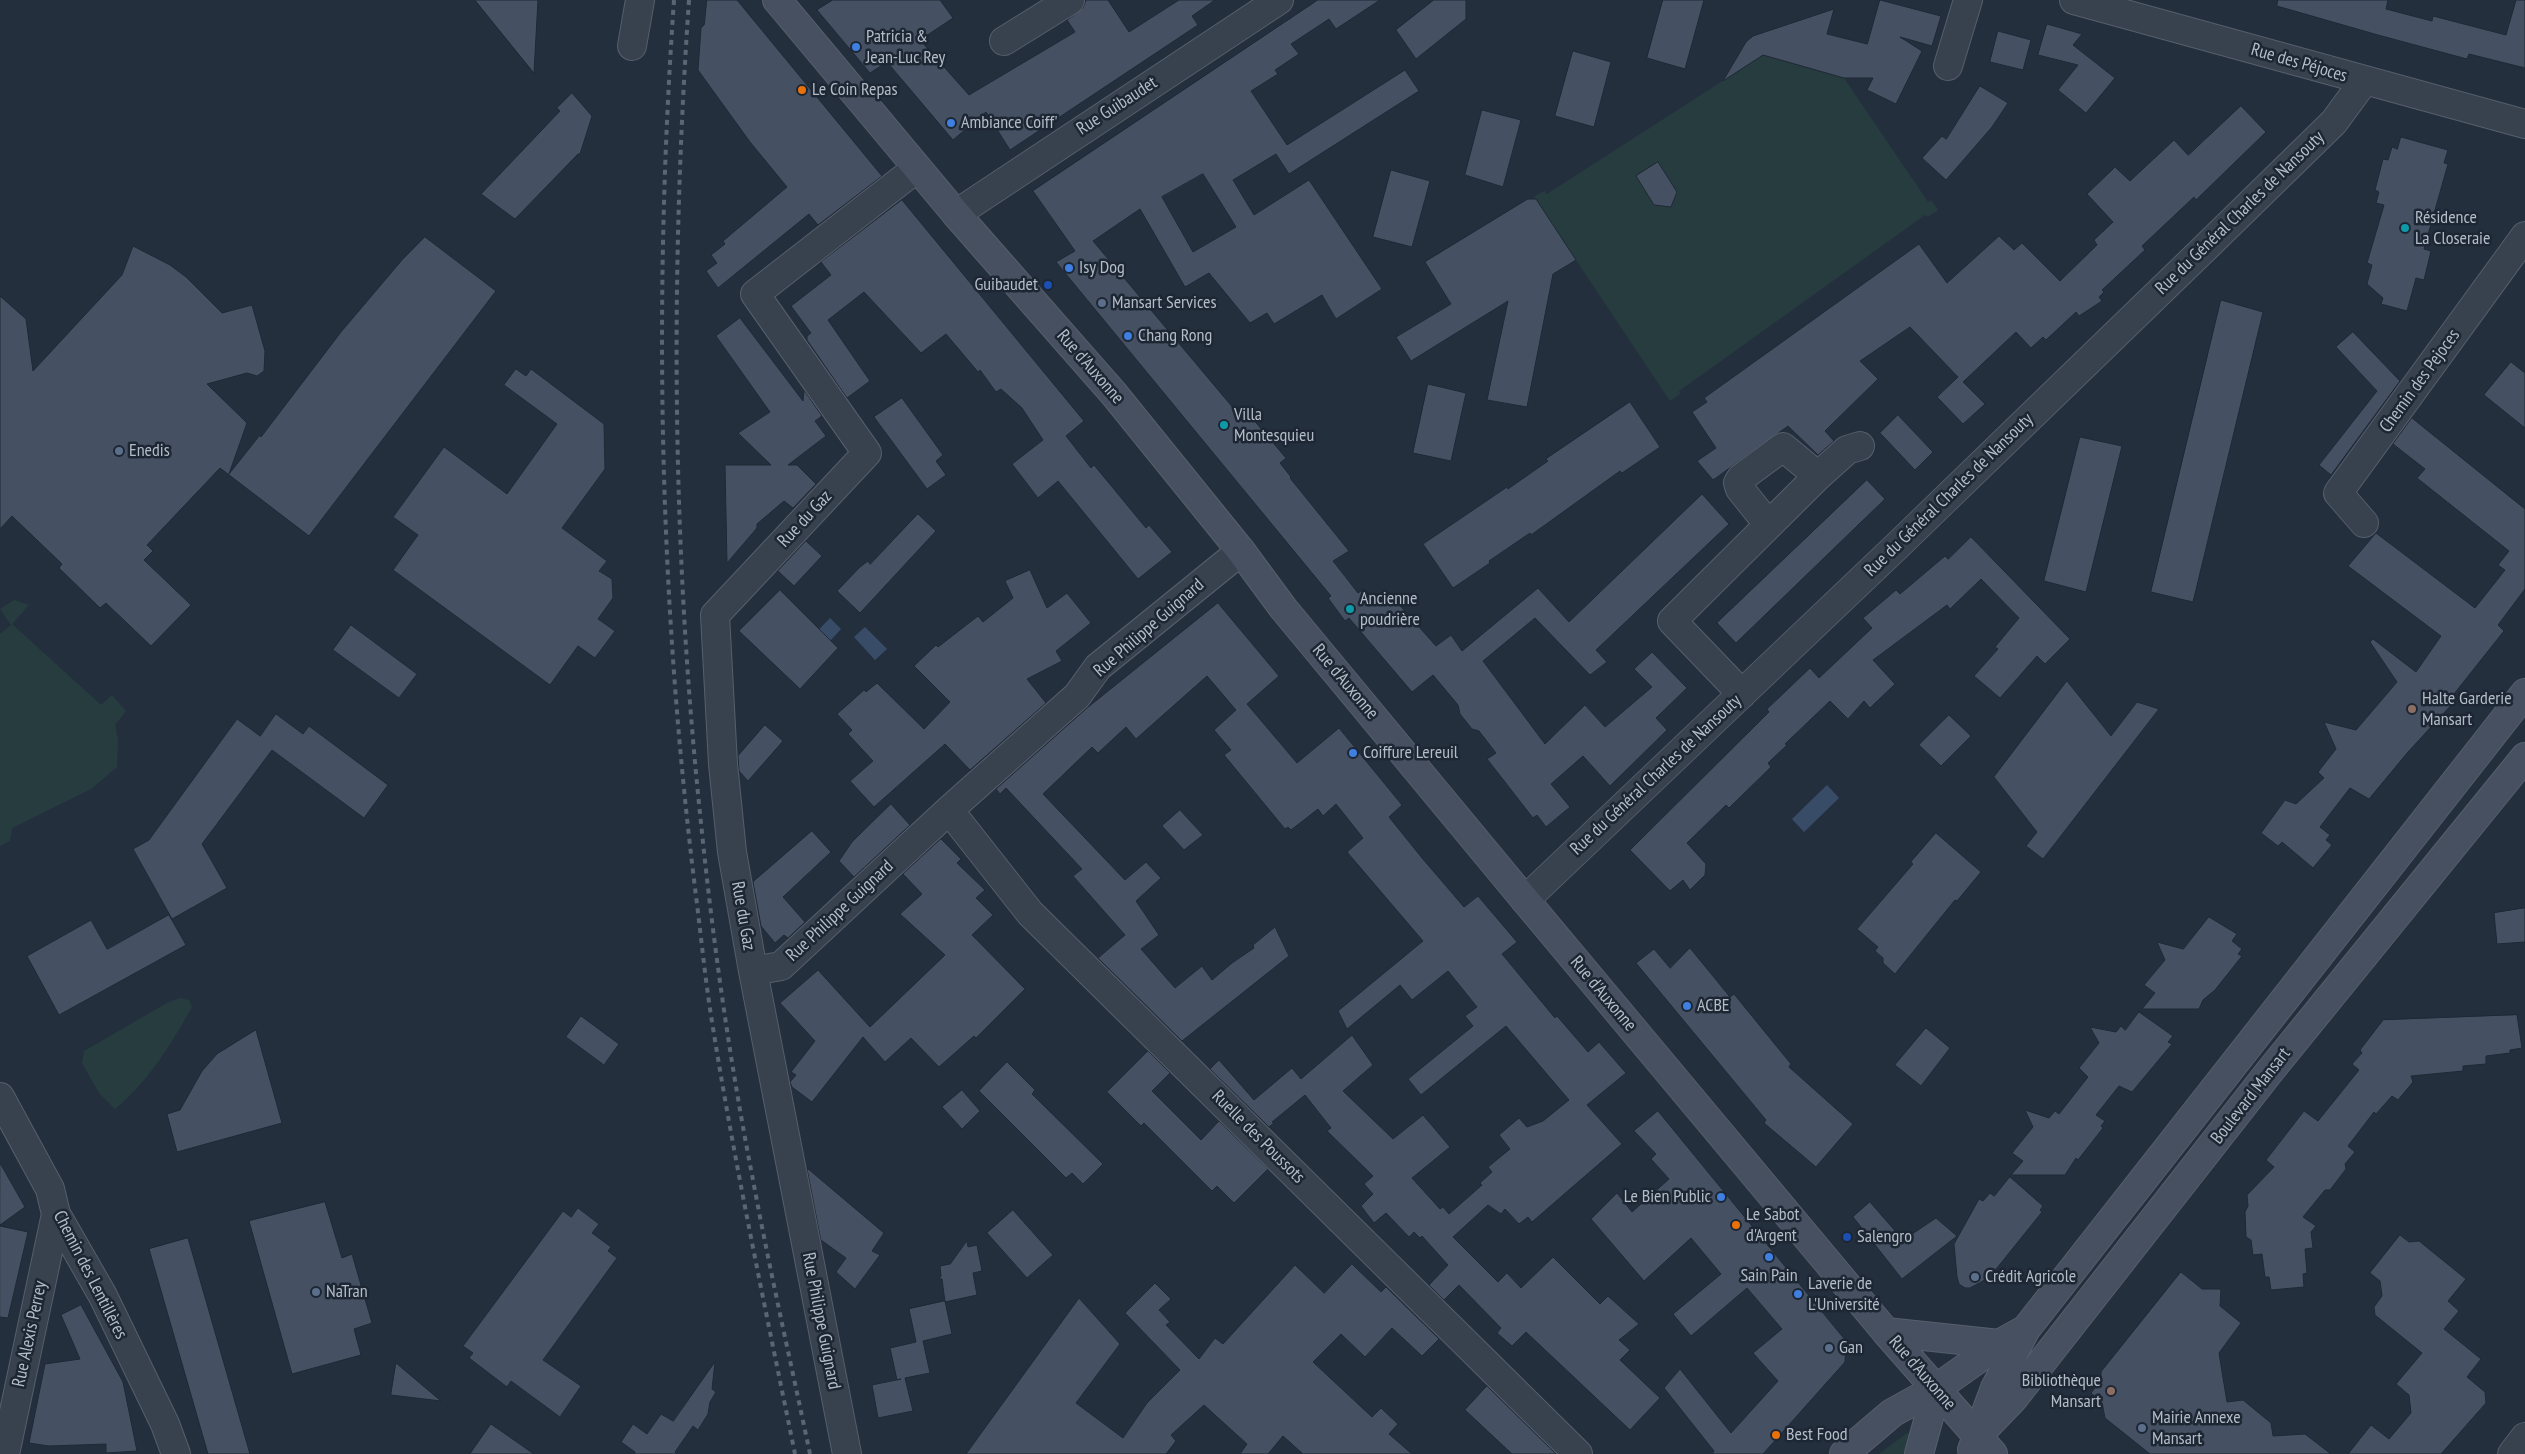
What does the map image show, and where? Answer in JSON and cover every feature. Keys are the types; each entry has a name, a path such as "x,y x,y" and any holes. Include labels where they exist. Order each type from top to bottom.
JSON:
{"main road":[{"name":"Rue d'Auxonne","path":"786,3 956,214 1114,394 1241,551 1284,608 1525,900 1886,1332 1937,1388 1980,1448"},
{"name":"Boulevard Mansart","path":"2026,1329 2525,693"},
{"name":"Boulevard Mansart","path":"1980,1448 2013,1399 2270,1071 2525,757"},
{"path":"1844,1454 1892,1413 1937,1388 1998,1344 2026,1329"},
{"path":"1980,1448 1995,1388 2026,1329"},
{"path":"1886,1332 1998,1344"},
{"path":"1919,1454 1937,1388"}],"street":[{"path":"632,46 640,0"},
{"path":"1004,41 1070,0"},
{"name":"Rue Guibaudet","path":"956,214 1278,0"},
{"path":"1948,66 1968,0"},
{"name":"Rue des Péjoces","path":"2074,0 2525,124"},
{"name":"Rue du Général Charles de Nansouty","path":"1525,900 1742,694 2334,122 2364,81"},
{"name":"Rue du Gaz","path":"753,971 732,852 723,764 715,614 868,453 755,294 918,168"},
{"name":"Chemin des Pejoces","path":"2364,523 2338,493 2525,236"},
{"path":"1742,694 1672,621 1818,476 1847,450 1860,446"},
{"path":"1768,524 1740,489 1738,483 1742,478 1783,447 1818,476"},
{"name":"Rue Philippe Guignard","path":"847,1454 753,971 781,966 949,810 1077,696 1098,667 1241,551"},
{"name":"Ruelle des Poussots","path":"949,810 1030,913 1578,1454"},
{"name":"Chemin des Lentillères","path":"0,1098 50,1189 56,1214 103,1296 164,1424 176,1454"},
{"name":"Rue Alexis Perrey","path":"5,1454 56,1214"},
{"path":"2512,1454 2525,1437"}],"green space":[{"path":"1763,55 1844,78 1928,202 1931,200 1938,210 1928,217 1925,215 1679,391 1680,394 1670,401 1534,197 1544,191 1547,194"},
{"path":"14,600 29,605 12,624 101,705 112,695 126,711 115,725 118,740 117,767 91,789 12,828 10,841 0,846 0,634 11,625 0,609"},
{"path":"180,998 189,1000 192,1007 184,1021 149,1074 115,1109 99,1093 82,1063 84,1051 167,1003"},
{"path":"1907,1433 1911,1433 1905,1454 1879,1454"}],"water":[{"path":"830,618 841,629 820,652 808,641"},
{"path":"865,627 887,649 875,660 854,637"},
{"path":"1827,785 1839,798 1804,832 1792,819"}],"building":[{"path":"475,0 538,0 534,73"},
{"path":"707,0 737,0 882,176 818,225 809,214 718,288 706,271 717,263 711,255 725,244 723,241 787,187 750,142 698,70 701,28 704,25"},
{"path":"833,0 940,0 953,18 920,40 969,95 1075,32 1067,20 1083,8 1086,0 1108,0 1129,32 1179,0 1215,0 1192,16 1198,25 1010,150 986,112 953,140 887,62 870,73 817,10"},
{"path":"1318,0 1380,0 1336,29 1329,19 1291,44 1299,54 1275,70 1278,74 1251,91 1287,145 1405,70 1419,91 1289,174 1276,154 1233,180 1254,215 1309,180 1382,289 1336,319 1322,295 1274,324 1267,313 1250,323 1209,273 1185,287 1140,209 1093,241 1245,422 1252,418 1286,458 1280,463 1290,478 1349,551 1333,561 1358,593 1364,589 1373,601 1387,591 1436,646 1451,635 1462,651 1538,588 1569,622 1702,494 1729,524 1596,650 1607,662 1590,675 1535,618 1483,661 1545,744 1585,705 1605,727 1652,687 1634,669 1652,652 1687,688 1656,718 1667,730 1610,786 1583,756 1551,784 1570,807 1546,827 1537,815 1533,818 1487,759 1496,753 1479,731 1472,729 1460,714 1458,705 1433,675 1412,692 1349,618 1345,621 1328,598 1331,596 1056,262 1075,251 1033,191","holes":["1203,174 1236,227 1193,252 1162,197"]},
{"path":"1434,0 1466,0 1466,19 1416,59 1396,30"},
{"path":"1663,0 1704,0 1685,69 1647,58"},
{"path":"1880,0 1941,16 1932,46 1900,37 1922,51 1896,104 1867,90 1873,78 1844,78 1763,55 1723,81 1746,42 1753,36 1834,9 1827,34 1867,44"},
{"path":"2278,0 2388,0 2386,9 2432,21 2433,16 2506,35 2516,0 2525,0 2525,68 2469,54 2467,59 2378,35 2277,6"},
{"path":"2047,24 2082,34 2073,45 2115,78 2086,113 2058,90 2078,65 2038,55"},
{"path":"1998,31 2031,40 2023,70 1990,62"},
{"path":"1573,51 1611,62 1594,127 1555,116"},
{"path":"1980,86 2008,103 1992,127 1946,180 1922,158 1942,136 1946,139"},
{"path":"572,93 592,116 580,154 515,219 481,194 560,111 557,108"},
{"path":"2241,106 2266,132 2196,200 2194,197 2142,246 2145,250 2102,290 2104,292 2099,297 2102,301 2079,316 2076,312 2046,340 2043,337 2031,348 2016,332 1963,382 1985,404 1963,424 1937,397 1958,377 1910,327 1860,361 1878,379 1825,431 1834,441 1818,455 1788,426 1713,480 1697,461 1716,448 1692,412 1707,402 1704,398 1919,244 1947,283 1999,236 2014,250 2022,243 2060,281 2097,245 2094,240 2113,222 2087,194 2115,167 2130,181 2174,140 2188,155"},
{"path":"1482,110 1521,120 1503,187 1465,175"},
{"name":"Résidence La Closeraie","path":"2401,137 2448,150 2444,163 2448,164 2424,249 2431,251 2424,280 2416,278 2407,311 2381,304 2383,298 2367,284 2372,265 2367,263 2384,205 2376,203 2379,192 2375,190 2383,159 2388,160 2392,147 2397,149"},
{"path":"1658,162 1677,192 1671,207 1654,205 1636,176"},
{"path":"1391,170 1430,181 1412,247 1373,237"},
{"path":"1528,199 1536,199 1576,260 1553,274 1527,407 1487,400 1508,301 1411,361 1396,337 1451,304 1425,262"},
{"path":"902,200 1084,421 1066,436 1091,468 1094,465 1146,528 1149,525 1172,552 1138,579 1058,481 1038,498 1012,464 1043,440 1022,408 1001,389 996,392 980,370 978,372 946,334 921,353 864,292 828,320 870,381 847,398 807,340 807,336 811,333 791,306 831,275 821,262"},
{"name":"Enedis","path":"425,237 496,291 309,536 220,468 147,545 153,551 144,560 191,605 151,646 106,603 100,608 59,568 62,564 12,516 0,529 0,296 26,319 33,371 122,275 133,246 170,265 186,277 222,313 252,305 265,351 264,371 257,376 247,373 207,384 247,423 229,474 260,435 261,437 341,332 402,260"},
{"path":"2221,300 2263,312 2193,602 2151,592"},
{"path":"740,318 803,401 804,390 822,416 815,421 826,436 788,465 797,465 816,484 793,508 784,501 757,524 757,528 727,563 725,465 771,465 738,433 770,412 716,336"},
{"path":"2353,332 2400,381 2331,475 2319,465 2377,391 2336,347"},
{"path":"2511,362 2525,373 2525,428 2484,395"},
{"path":"516,369 526,376 531,369 604,424 605,469 562,528 607,561 599,571 612,579 613,598 598,619 615,631 595,658 578,646 550,685 393,570 418,535 393,517 444,447 507,494 557,424 504,385"},
{"path":"1428,384 1466,393 1451,461 1413,453"},
{"path":"902,398 943,455 936,461 946,475 927,489 874,417"},
{"path":"1630,402 1660,447 1622,473 1620,471 1453,588 1423,544 1507,487 1508,489 1548,461 1546,459"},
{"path":"1898,415 1933,452 1915,470 1880,433"},
{"path":"2412,418 2525,509 2525,589 2498,625 2504,631 2450,699 2454,702 2408,752 2369,799 2350,788 2320,827 2330,835 2326,840 2332,845 2313,868 2282,842 2278,846 2261,833 2285,800 2296,804 2324,778 2318,772 2336,749 2324,722 2356,730 2397,682 2370,642 2373,639 2416,672 2441,636 2348,566 2376,533 2475,608 2505,570 2498,565 2509,551 2417,478 2425,469 2393,444"},
{"path":"2080,437 2122,446 2086,592 2044,581"},
{"path":"1867,480 1885,499 1736,643 1717,623"},
{"path":"918,514 936,531 860,613 837,591 860,567 868,561 870,564"},
{"path":"1971,537 2070,639 2045,664 2037,656 2000,698 1974,676 1998,649 1995,647 2019,618 1981,579 1950,609 1947,605 1873,660 1895,684 1870,708 1864,701 1848,719 1830,701 1785,744 1787,745 1768,763 1771,767 1729,808 1726,805 1687,843 1706,864 1705,875 1690,890 1683,880 1670,891 1630,850 1769,712 1767,709 1810,668 1819,678 1872,628 1863,618 1896,590 1900,594 1945,556 1948,559"},
{"path":"806,541 822,556 794,586 778,571"},
{"path":"1030,570 1047,608 1067,593 1091,623 1056,651 1062,661 1027,679 1046,703 970,770 945,744 874,807 850,781 873,761 848,734 852,730 837,714 864,690 866,692 877,683 924,729 950,702 914,666 936,645 938,647 978,616 983,622 1013,598 1005,581"},
{"path":"780,590 838,648 800,689 739,631"},
{"path":"1218,603 1279,676 1247,704 1297,763 1339,728 1402,805 1389,817 1422,858 1464,907 1478,896 1517,942 1502,954 1555,1018 1557,1016 1588,1052 1599,1042 1626,1073 1587,1105 1622,1144 1532,1222 1528,1217 1519,1224 1505,1209 1501,1214 1488,1205 1453,1237 1498,1282 1507,1273 1521,1288 1553,1257 1600,1304 1608,1296 1639,1324 1619,1340 1630,1350 1620,1360 1660,1398 1630,1430 1526,1332 1512,1346 1497,1333 1501,1328 1459,1285 1444,1300 1429,1285 1448,1265 1422,1236 1420,1238 1414,1232 1409,1237 1386,1213 1374,1223 1361,1206 1373,1194 1364,1184 1373,1176 1327,1131 1331,1128 1305,1095 1272,1122 1274,1123 1269,1127 1210,1069 1219,1060 1254,1100 1292,1068 1301,1079 1352,1035 1373,1065 1343,1091 1393,1139 1423,1115 1450,1147 1412,1178 1440,1209 1443,1207 1449,1214 1482,1185 1480,1183 1492,1172 1488,1167 1510,1149 1499,1135 1519,1118 1527,1127 1543,1121 1569,1100 1506,1026 1421,1095 1408,1079 1473,1026 1465,1016 1477,1007 1448,971 1412,1000 1400,985 1347,1029 1338,1011 1423,941 1347,852 1363,838 1336,804 1323,816 1318,809 1291,830 1288,827 1285,829 1224,755 1231,750 1214,730 1236,710 1207,676 1136,739 1126,727 1098,753 1092,747 1043,794 1125,880 1146,862 1161,878 1136,901 1159,935 1141,949 1175,988 1202,966 1212,980 1254,948 1253,945 1275,927 1289,956 1182,1041 1098,958 1125,935 1073,876 1082,869 1006,788 1000,794 996,789 1087,708"},
{"path":"351,625 417,674 399,698 333,650"},
{"path":"2067,681 2111,736 2137,702 2159,709 2043,859 2026,846 2037,832 1994,777"},
{"path":"276,714 303,734 309,726 388,785 364,818 272,750 202,844 227,888 172,919 133,849 149,840 237,719 260,736"},
{"path":"1949,715 1971,736 1941,766 1919,745"},
{"path":"765,725 783,741 748,781 739,771 738,756"},
{"path":"891,804 910,825 854,877 839,861 852,842"},
{"path":"1180,810 1203,835 1184,850 1162,826"},
{"path":"812,831 831,852 783,897 805,922 788,938 784,935 775,943 761,926 753,882"},
{"path":"1936,833 1981,872 1957,901 1955,900 1895,974 1883,963 1883,958 1875,951 1878,947 1857,929 1913,864 1911,862"},
{"path":"941,839 961,859 957,863 985,890 976,898 993,915 972,935 1025,989 976,1038 974,1036 939,1067 911,1038 885,1062 863,1037 812,1102 792,1087 790,1082 796,1075 791,1072 815,1041 780,1003 818,970 870,1027 945,955 900,914 922,894 903,874"},
{"path":"2525,908 2525,942 2497,944 2494,913"},
{"path":"169,915 186,945 59,1015 27,956 91,920 107,949"},
{"path":"2209,917 2237,934 2232,941 2242,949 2238,954 2242,956 2215,990 2203,1000 2199,1009 2142,1009 2155,993 2144,985 2165,960 2157,942 2183,949"},
{"path":"1690,948 1730,997 1734,994 1791,1064 1789,1067 1853,1124 1816,1167 1764,1123 1766,1120 1636,963 1654,949 1670,968"},
{"path":"2139,1012 2173,1036 2168,1042 2172,1044 2132,1092 2119,1086 2096,1115 2105,1121 2101,1126 2103,1128 2078,1160 2076,1158 2065,1175 2011,1175 2023,1161 2012,1153 2033,1127 2025,1110 2049,1118 2055,1111 2059,1114 2088,1077 2079,1068 2099,1043 2090,1027 2116,1032 2121,1026 2125,1030"},
{"path":"2517,1015 2522,1048 2510,1050 2510,1053 2486,1056 2486,1064 2463,1066 2463,1071 2411,1076 2413,1082 2398,1100 2392,1096 2376,1114 2374,1112 2348,1146 2355,1152 2345,1164 2346,1169 2330,1190 2325,1190 2303,1217 2316,1226 2311,1232 2313,1248 2305,1249 2307,1273 2303,1274 2304,1287 2271,1290 2269,1277 2265,1277 2262,1254 2253,1255 2251,1240 2246,1237 2245,1212 2248,1206 2247,1195 2274,1167 2266,1160 2304,1111 2318,1121 2359,1070 2352,1064 2362,1053 2360,1050 2383,1020"},
{"path":"581,1016 619,1044 604,1065 566,1037"},
{"path":"1926,1028 1950,1048 1921,1086 1895,1065"},
{"path":"256,1030 282,1123 177,1152 167,1114 180,1110 202,1071 217,1054"},
{"path":"1148,1051 1170,1073 1152,1091 1201,1140 1219,1121 1268,1169 1234,1203 1217,1186 1212,1191 1144,1123 1141,1126 1107,1092"},
{"path":"1007,1062 1035,1090 1032,1094 1103,1164 1083,1184 1072,1173 1066,1178 979,1091"},
{"path":"962,1090 980,1111 962,1129 942,1107"},
{"path":"1658,1111 1846,1341 1845,1362 1763,1454 1712,1454 1714,1451 1664,1388 1680,1369 1731,1433 1778,1381 1753,1353 1782,1329 1747,1288 1691,1336 1673,1314 1721,1274 1691,1238 1644,1281 1591,1219 1617,1193 1632,1212 1669,1179 1651,1159 1656,1154 1634,1131"},
{"path":"0,1163 25,1207 0,1225"},
{"path":"807,1168 884,1233 872,1251 880,1255 855,1289 836,1272 846,1258 821,1240"},
{"path":"2010,1177 2043,1206 2040,1210 2042,1212 1997,1268 1983,1281 1970,1288 1965,1288 1959,1284 1957,1277 1954,1244 1979,1199 1983,1201 1990,1193 1994,1196"},
{"name":"NaTran","path":"325,1202 342,1258 352,1254 372,1323 354,1329 361,1355 292,1374 249,1221"},
{"path":"1870,1202 1903,1240 1936,1218 1957,1236 1902,1279 1853,1217"},
{"path":"578,1208 599,1224 592,1233 611,1247 608,1251 617,1258 543,1360 581,1386 560,1417 511,1381 507,1387 469,1358 473,1353 463,1346 563,1211 571,1217"},
{"path":"1013,1210 1053,1255 1027,1278 987,1233"},
{"path":"0,1226 28,1232 8,1318 0,1317"},
{"path":"2400,1235 2409,1242 2419,1241 2466,1279 2448,1301 2459,1311 2444,1329 2481,1359 2467,1377 2485,1392 2486,1403 2441,1454 2348,1454 2371,1425 2389,1439 2411,1413 2409,1395 2396,1384 2422,1353 2375,1315 2374,1307 2382,1296 2380,1281 2370,1273"},
{"path":"188,1238 250,1454 208,1454 149,1249"},
{"path":"967,1241 968,1247 977,1245 982,1271 973,1273 977,1295 945,1302 942,1279 939,1279 941,1276 940,1266 950,1264"},
{"path":"1352,1264 1381,1292 1386,1287 1439,1339 1422,1356 1392,1328 1365,1357 1341,1334 1313,1362 1372,1417 1381,1408 1398,1424 1389,1434 1412,1454 1303,1454 1283,1436 1268,1454 1240,1454 1247,1444 1204,1405 1171,1435 1176,1441 1166,1454 966,1454 1079,1298 1120,1344 1076,1403 1123,1438 1147,1403 1180,1370 1125,1313 1155,1283 1171,1299 1159,1310 1170,1322 1166,1325 1199,1359 1215,1338 1223,1344 1295,1265 1324,1293"},
{"path":"2181,1272 2202,1289 2221,1289 2220,1306 2241,1323 2219,1353 2227,1402 2243,1400 2271,1423 2273,1436 2305,1434 2331,1454 2150,1454 2105,1418 2102,1403 2091,1393 2101,1380 2101,1372"},
{"path":"945,1301 952,1334 923,1341 930,1373 905,1378 913,1411 878,1418 872,1385 897,1380 890,1348 916,1342 909,1309"},
{"path":"81,1305 123,1382 137,1451 106,1453 106,1444 49,1446 29,1443 45,1364 80,1359 61,1315"},
{"path":"715,1362 712,1389 716,1392 710,1402 708,1414 698,1430 693,1426 675,1452 677,1454 634,1454 635,1452 621,1442 633,1424 647,1434 661,1414 673,1421"},
{"path":"396,1363 441,1401 391,1395"},
{"path":"1487,1386 1556,1454 1512,1454 1465,1410"},
{"path":"491,1424 534,1454 470,1454"}],"railway":[{"path":"674,0 667,113 662,339 663,452 674,679 684,791 711,1012 741,1188 795,1454"},
{"path":"689,0 679,206 677,412 679,515 691,720 711,913 730,1047 773,1283 810,1454"}],"place":[{"name":"Patricia & Jean-Luc Rey","path":"856,47"},
{"name":"Le Coin Repas","path":"802,90"},
{"name":"Ambiance Coiff'","path":"951,123"},
{"name":"Résidence La Closeraie","path":"2405,228"},
{"name":"Isy Dog","path":"1069,268"},
{"name":"Guibaudet","path":"1048,285"},
{"name":"Mansart Services","path":"1102,303"},
{"name":"Chang Rong","path":"1128,336"},
{"name":"Villa Montesquieu","path":"1224,425"},
{"name":"Enedis","path":"119,451"},
{"name":"Ancienne poudrière","path":"1350,609"},
{"name":"Halte Garderie Mansart","path":"2412,709"},
{"name":"Coiffure Lereuil","path":"1353,753"},
{"name":"ACBE","path":"1687,1006"},
{"name":"Le Bien Public","path":"1721,1197"},
{"name":"Le Sabot d'Argent","path":"1736,1225"},
{"name":"Salengro","path":"1847,1237"},
{"name":"Sain Pain","path":"1769,1257"},
{"name":"Crédit Agricole","path":"1975,1277"},
{"name":"NaTran","path":"316,1292"},
{"name":"Laverie de L'Université","path":"1798,1294"},
{"name":"Gan","path":"1829,1348"},
{"name":"Bibliothèque Mansart","path":"2111,1391"},
{"name":"Mairie Annexe Mansart","path":"2142,1428"},
{"name":"Best Food","path":"1776,1435"}]}
